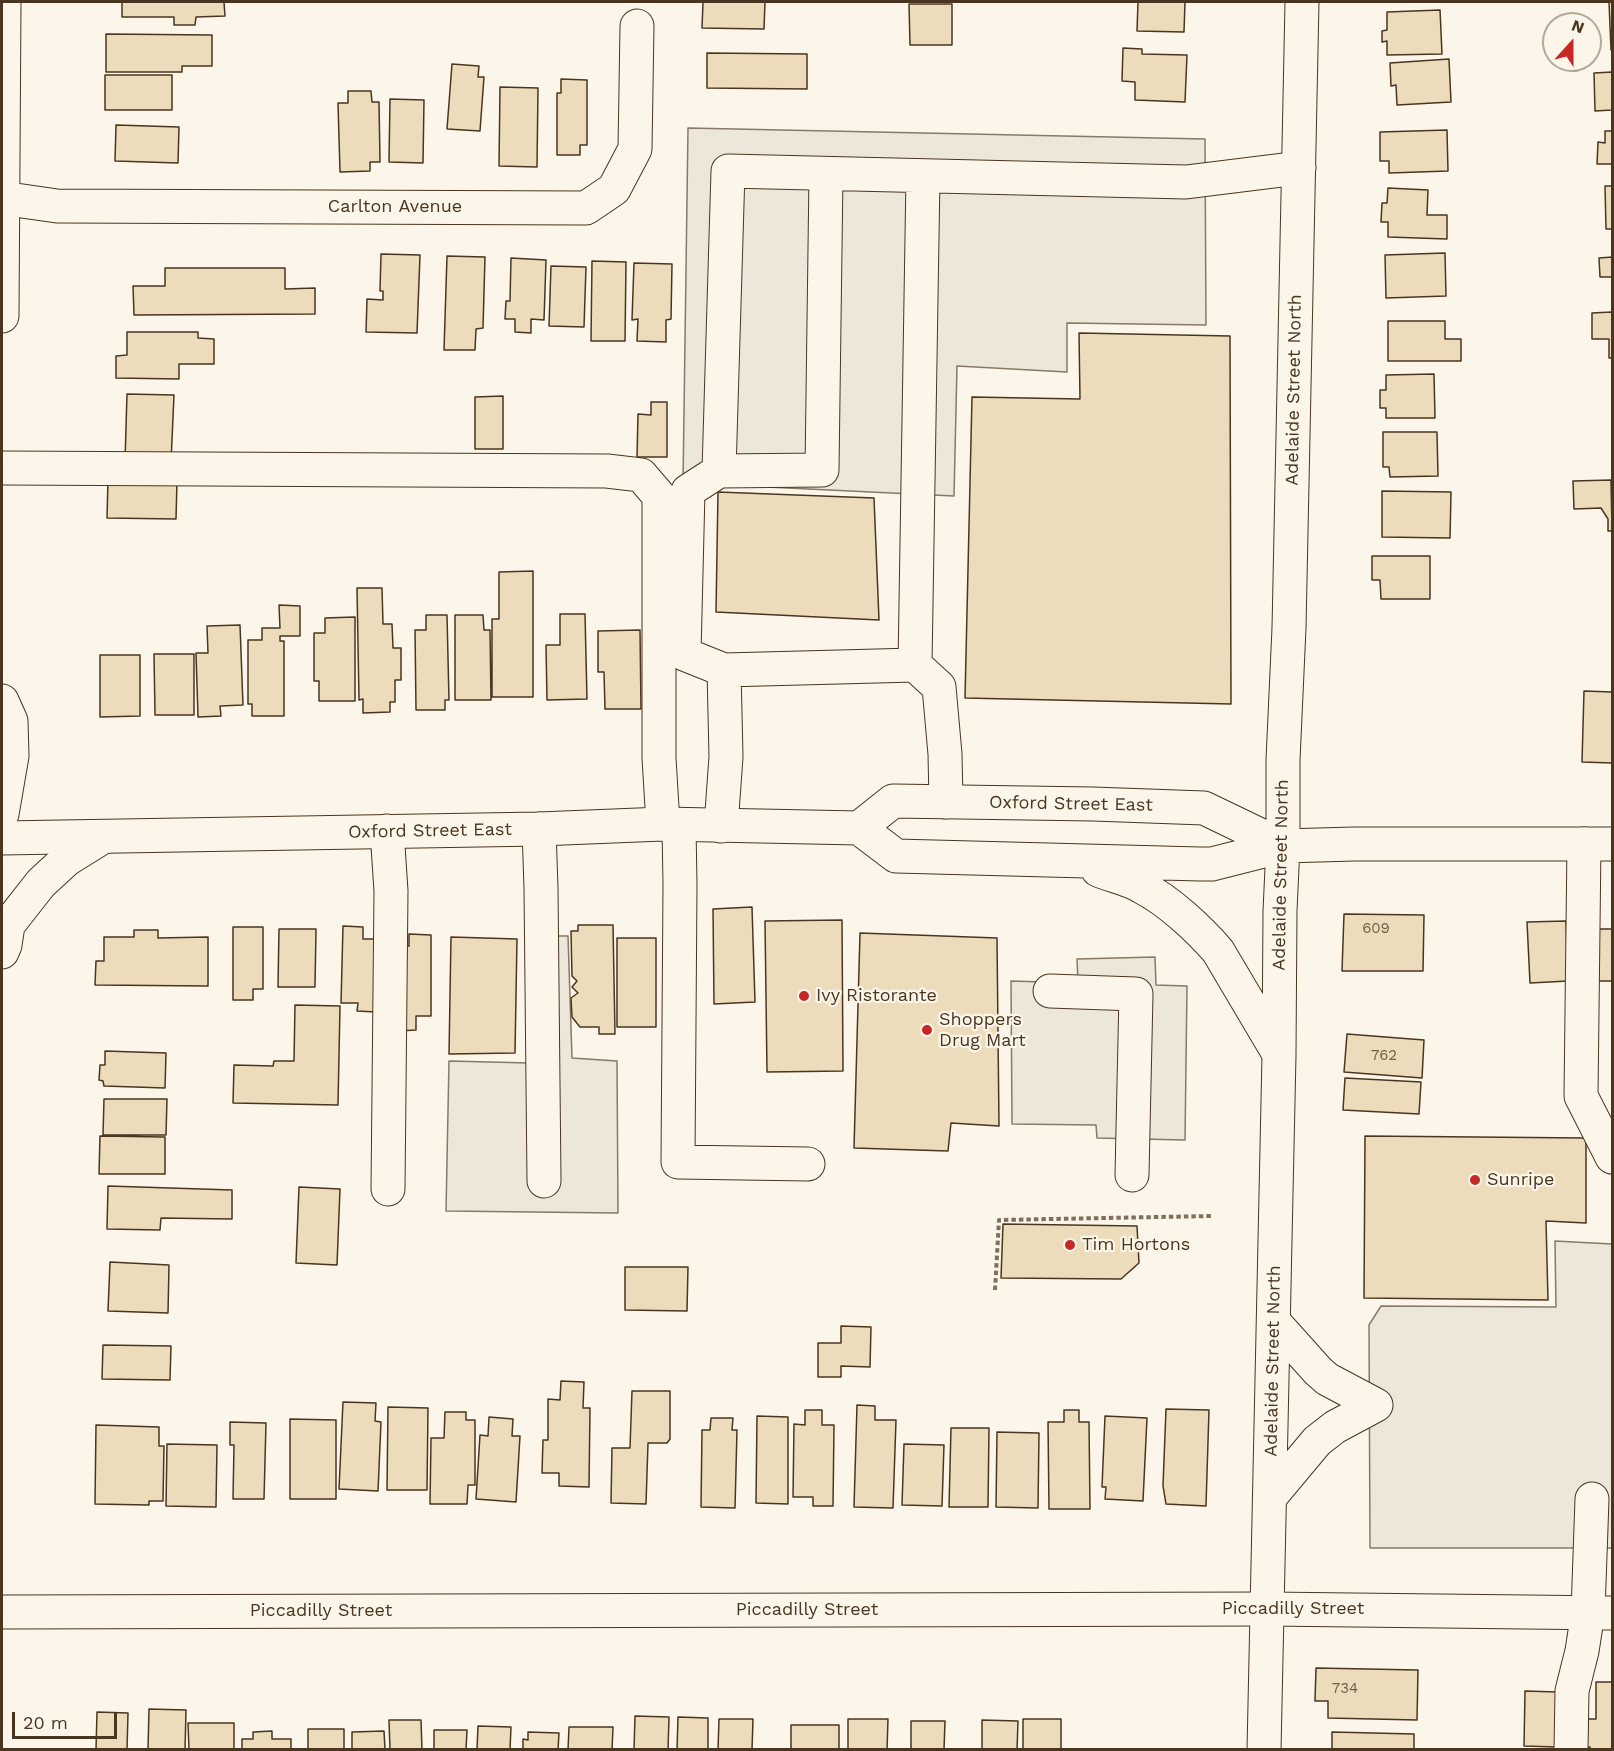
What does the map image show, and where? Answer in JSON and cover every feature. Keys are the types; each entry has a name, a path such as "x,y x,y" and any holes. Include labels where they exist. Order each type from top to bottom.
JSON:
{"main road":[{"path":"2,316 4,2"},
{"name":"Adelaide Street North","path":"1264,1749 1280,1055 1283,760 1289,628 1302,2"},
{"name":"Carlton Avenue","path":"2,198 57,206 586,208 614,189 635,149 637,26"},
{"path":"720,471 728,171 1186,182 1299,168"},
{"path":"826,174 822,470 720,471 688,491 684,654 724,670 915,665 939,687 945,754 946,802"},
{"path":"915,665 923,176"},
{"path":"2,468 595,470 641,475 659,496 659,758 680,885 678,1162 808,1164"},
{"path":"721,826 726,757 724,670"},
{"path":"2,701 11,721 12,756 2,814"},
{"name":"Oxford Street East","path":"859,828 893,801 1204,808 1283,846"},
{"name":"Oxford Street East","path":"2,838 538,829 671,824 859,828 896,856 1212,864 1283,846 1598,844"},
{"path":"538,829 541,888 544,1181"},
{"path":"387,831 390,891 387,1189"},
{"path":"2,952 8,925 41,883 66,861 103,837"},
{"path":"1598,844 1581,1096 1612,1157"},
{"path":"1080,861 1140,886 1156,896 1208,939 1218,951 1280,1055"},
{"path":"1050,992 1136,994 1132,1175"},
{"path":"1270,1496 1317,1442 1335,1427 1376,1405 1327,1379 1274,1322"},
{"path":"1571,1749 1572,1691 1582,1651 1600,1612 1592,1499"},
{"name":"Piccadilly Street","path":"2,1612 1268,1609 1600,1612"}],"path":[{"path":"995,1290 999,1220 1212,1216"}],"shaded area":[{"path":"688,128 1205,139 1206,325 1067,323 1067,372 957,366 954,496 683,483"},
{"path":"529,936 568,936 572,1058 617,1061 618,1213 446,1211 449,1061 529,1063"},
{"path":"1155,957 1156,985 1187,986 1185,1140 1097,1138 1096,1125 1012,1124 1011,981 1078,983 1077,959"},
{"path":"1555,1241 1612,1244 1612,1548 1370,1548 1369,1325 1381,1306 1556,1307"}],"building":[{"path":"122,2 224,2 225,16 196,17 195,25 174,25 174,17 122,17"},
{"path":"703,2 765,2 764,29 702,28"},
{"path":"1138,2 1185,2 1184,32 1137,31"},
{"path":"1609,2 1612,2 1612,50 1611,50"},
{"path":"909,4 952,4 952,45 910,45"},
{"path":"1440,10 1442,54 1387,55 1387,41 1382,42 1382,31 1387,30 1387,12"},
{"path":"106,34 212,35 212,66 182,66 182,72 106,72"},
{"path":"1123,48 1142,49 1142,54 1187,55 1185,102 1135,100 1135,82 1122,81"},
{"path":"707,53 807,54 807,89 707,88"},
{"path":"1449,59 1451,102 1397,105 1396,85 1391,86 1390,63"},
{"path":"452,64 479,66 478,77 484,77 480,131 447,129"},
{"path":"1612,72 1612,110 1595,111 1594,73"},
{"path":"105,75 172,75 172,110 105,110"},
{"path":"561,79 587,80 587,145 580,145 580,155 557,155 557,93 561,93"},
{"path":"500,87 538,88 537,167 499,166"},
{"path":"348,91 371,91 372,102 379,102 380,162 370,162 370,171 340,172 338,103 348,103"},
{"path":"390,99 424,100 423,163 389,162"},
{"path":"116,125 179,127 178,163 115,161"},
{"path":"1447,130 1448,171 1389,173 1389,161 1380,161 1380,132"},
{"path":"1605,131 1612,131 1612,164 1597,164 1598,142 1605,143"},
{"path":"1605,186 1612,186 1612,229 1606,229"},
{"path":"1388,188 1428,190 1427,215 1447,215 1447,239 1388,237 1388,222 1381,222 1382,203 1387,203"},
{"path":"1445,253 1446,296 1386,298 1385,255"},
{"path":"381,254 420,255 417,333 366,332 367,299 383,300 383,291 380,291"},
{"path":"447,256 485,257 483,328 476,329 475,350 444,350"},
{"path":"1612,257 1612,277 1600,277 1599,258"},
{"path":"511,258 546,260 544,320 531,319 531,333 515,332 515,319 505,319 506,301 510,301"},
{"path":"592,261 626,262 625,341 591,341"},
{"path":"634,263 672,264 671,319 666,320 666,342 637,341 638,319 632,320"},
{"path":"551,266 586,267 584,327 549,326"},
{"path":"165,268 285,268 285,289 315,288 315,314 134,315 133,286 165,286"},
{"path":"1612,312 1612,358 1609,358 1609,339 1592,339 1592,313"},
{"path":"1388,321 1445,321 1445,339 1461,339 1461,361 1388,361"},
{"path":"127,332 198,332 198,338 214,339 214,364 179,364 179,379 116,378 116,356 127,355"},
{"path":"1079,333 1230,336 1231,704 965,698 972,397 1080,399"},
{"path":"1434,374 1435,418 1386,418 1386,408 1380,408 1380,390 1386,390 1386,375"},
{"path":"127,394 174,395 171,462 125,461"},
{"path":"503,396 503,449 475,449 475,397"},
{"path":"651,402 667,402 667,457 637,457 638,414 651,415"},
{"path":"1383,432 1437,432 1438,476 1390,477 1389,467 1383,467"},
{"path":"108,479 177,481 176,519 107,518"},
{"path":"1611,480 1612,531 1608,531 1608,519 1601,508 1574,509 1573,481"},
{"path":"1382,491 1451,492 1450,538 1382,537"},
{"path":"718,492 874,498 879,620 716,612"},
{"path":"1372,556 1430,556 1430,599 1381,599 1380,580 1372,580"},
{"path":"533,571 533,697 492,697 492,619 499,619 499,572"},
{"path":"357,588 382,588 383,624 392,624 393,648 401,648 401,680 395,680 395,702 390,702 390,712 363,713 363,699 359,700"},
{"path":"279,605 300,606 300,636 280,636 280,641 284,641 284,716 252,716 252,704 248,704 248,640 262,640 262,628 280,628"},
{"path":"560,614 585,614 587,699 547,700 546,645 560,645"},
{"path":"426,615 447,615 449,700 445,700 445,710 416,710 415,630 426,630"},
{"path":"455,615 483,615 484,630 490,630 491,700 455,700"},
{"path":"355,617 355,701 319,701 319,681 314,681 314,633 325,633 325,618"},
{"path":"240,625 243,705 220,706 221,716 198,717 196,653 208,653 207,626"},
{"path":"640,630 641,709 605,709 604,672 598,672 598,631"},
{"path":"154,654 194,654 194,715 155,715"},
{"path":"100,655 140,655 140,716 100,717"},
{"path":"1584,691 1612,692 1612,763 1582,762"},
{"path":"752,907 755,1002 714,1004 713,909"},
{"path":"1344,914 1424,915 1423,971 1342,971"},
{"name":"Ivy Ristorante","path":"842,920 843,1071 767,1072 765,921"},
{"path":"1566,921 1568,981 1530,983 1527,922"},
{"path":"578,925 613,925 615,1034 599,1034 599,1027 580,1027 572,1017 571,998 578,993 572,987 577,981 572,976 571,931 578,931"},
{"path":"343,926 363,927 363,939 378,939 376,1012 357,1011 358,1003 341,1003"},
{"path":"233,927 263,927 263,989 253,989 253,1000 233,1000"},
{"path":"279,929 316,929 315,987 278,987"},
{"path":"1598,929 1612,929 1612,981 1598,981"},
{"path":"134,930 158,930 158,938 208,937 208,986 95,985 96,961 104,961 104,937 134,937"},
{"name":"Shoppers Drug Mart","path":"860,933 997,938 999,1126 951,1123 948,1151 854,1148"},
{"path":"409,934 431,935 431,1016 416,1016 416,1030 398,1031 398,946 409,946"},
{"path":"451,937 517,939 515,1053 449,1054"},
{"path":"617,938 656,938 656,1027 617,1027"},
{"path":"295,1005 340,1006 338,1105 233,1103 234,1065 273,1066 274,1061 294,1061"},
{"path":"1347,1034 1424,1040 1422,1078 1344,1072"},
{"path":"105,1051 166,1053 165,1088 104,1086 103,1081 99,1080 100,1065 105,1065"},
{"path":"1345,1078 1421,1082 1419,1114 1343,1110"},
{"path":"104,1099 167,1099 166,1135 103,1135"},
{"path":"100,1136 165,1137 165,1174 99,1174"},
{"name":"Sunripe","path":"1365,1136 1586,1138 1586,1223 1546,1221 1548,1300 1364,1298"},
{"path":"108,1186 232,1190 232,1219 161,1218 160,1230 107,1229"},
{"path":"299,1187 340,1189 337,1265 296,1263"},
{"name":"Tim Hortons","path":"1003,1224 1137,1226 1139,1263 1121,1279 1001,1278"},
{"path":"110,1262 169,1265 168,1313 108,1311"},
{"path":"625,1267 688,1267 687,1311 625,1310"},
{"path":"841,1326 871,1327 870,1367 841,1366 841,1377 818,1377 818,1343 841,1343"},
{"path":"103,1345 171,1346 170,1380 102,1379"},
{"path":"561,1381 584,1382 583,1408 590,1408 589,1487 559,1486 559,1473 542,1473 543,1440 548,1440 548,1399 560,1400"},
{"path":"632,1391 670,1391 670,1439 667,1443 648,1443 646,1504 611,1503 612,1448 630,1448"},
{"path":"343,1402 376,1403 375,1421 381,1422 378,1491 339,1489"},
{"path":"857,1405 875,1406 875,1420 896,1420 893,1508 854,1507"},
{"path":"388,1407 428,1408 427,1490 387,1490"},
{"path":"1166,1409 1209,1410 1206,1506 1166,1504 1163,1486"},
{"path":"805,1410 822,1410 822,1425 834,1425 833,1506 813,1506 813,1497 793,1497 794,1424 805,1425"},
{"path":"1064,1410 1079,1410 1079,1422 1089,1422 1090,1509 1049,1509 1048,1422 1064,1422"},
{"path":"445,1412 466,1412 466,1420 475,1420 475,1485 468,1485 467,1504 430,1504 431,1438 444,1438"},
{"path":"757,1416 788,1417 788,1504 756,1503"},
{"path":"1105,1416 1147,1418 1143,1501 1105,1499 1106,1487 1102,1487"},
{"path":"489,1417 513,1419 512,1436 520,1436 516,1502 476,1499 480,1435 488,1436"},
{"path":"711,1418 733,1418 732,1430 737,1430 735,1508 701,1507 702,1430 710,1430"},
{"path":"290,1419 336,1420 336,1499 290,1499"},
{"path":"230,1422 266,1423 264,1499 233,1499 234,1445 230,1445"},
{"path":"96,1425 159,1427 159,1446 164,1446 163,1501 149,1501 149,1505 95,1504"},
{"path":"951,1428 989,1428 988,1507 949,1507"},
{"path":"997,1432 1039,1433 1038,1508 996,1507"},
{"path":"167,1444 217,1445 216,1507 166,1506"},
{"path":"904,1444 944,1445 942,1506 902,1505"},
{"path":"1316,1668 1418,1670 1417,1720 1328,1718 1328,1701 1315,1701"},
{"path":"1596,1682 1612,1682 1612,1750 1590,1750 1590,1747 1587,1747 1588,1719 1596,1719"},
{"path":"1525,1691 1557,1692 1556,1747 1524,1746"},
{"path":"149,1709 186,1710 185,1750 148,1750"},
{"path":"97,1712 128,1713 127,1750 96,1750"},
{"path":"635,1716 669,1717 668,1750 634,1750"},
{"path":"678,1717 708,1718 708,1750 677,1750"},
{"path":"719,1719 753,1719 752,1750 718,1750"},
{"path":"848,1719 888,1719 887,1750 848,1750"},
{"path":"1023,1719 1061,1719 1061,1750 1023,1750"},
{"path":"389,1720 421,1720 422,1750 390,1750"},
{"path":"982,1720 1018,1721 1017,1750 982,1750"},
{"path":"911,1721 945,1721 944,1750 911,1750"},
{"path":"188,1723 234,1723 234,1750 189,1750"},
{"path":"791,1725 839,1725 839,1750 791,1750"},
{"path":"478,1726 511,1727 510,1750 477,1750"},
{"path":"569,1727 613,1727 612,1750 568,1750"},
{"path":"308,1729 344,1729 344,1750 308,1750"},
{"path":"434,1730 467,1730 466,1750 434,1750"},
{"path":"272,1731 272,1739 291,1739 291,1750 242,1750 242,1739 253,1739 253,1732"},
{"path":"384,1731 385,1750 352,1750 352,1732"},
{"path":"528,1732 559,1733 558,1750 523,1750 523,1739 528,1740"},
{"path":"1332,1732 1414,1734 1414,1750 1332,1750"}],"place":[{"name":"Ivy Ristorante","path":"804,996"},
{"name":"Shoppers Drug Mart","path":"927,1030"},
{"name":"Sunripe","path":"1475,1180"},
{"name":"Tim Hortons","path":"1070,1245"}]}
